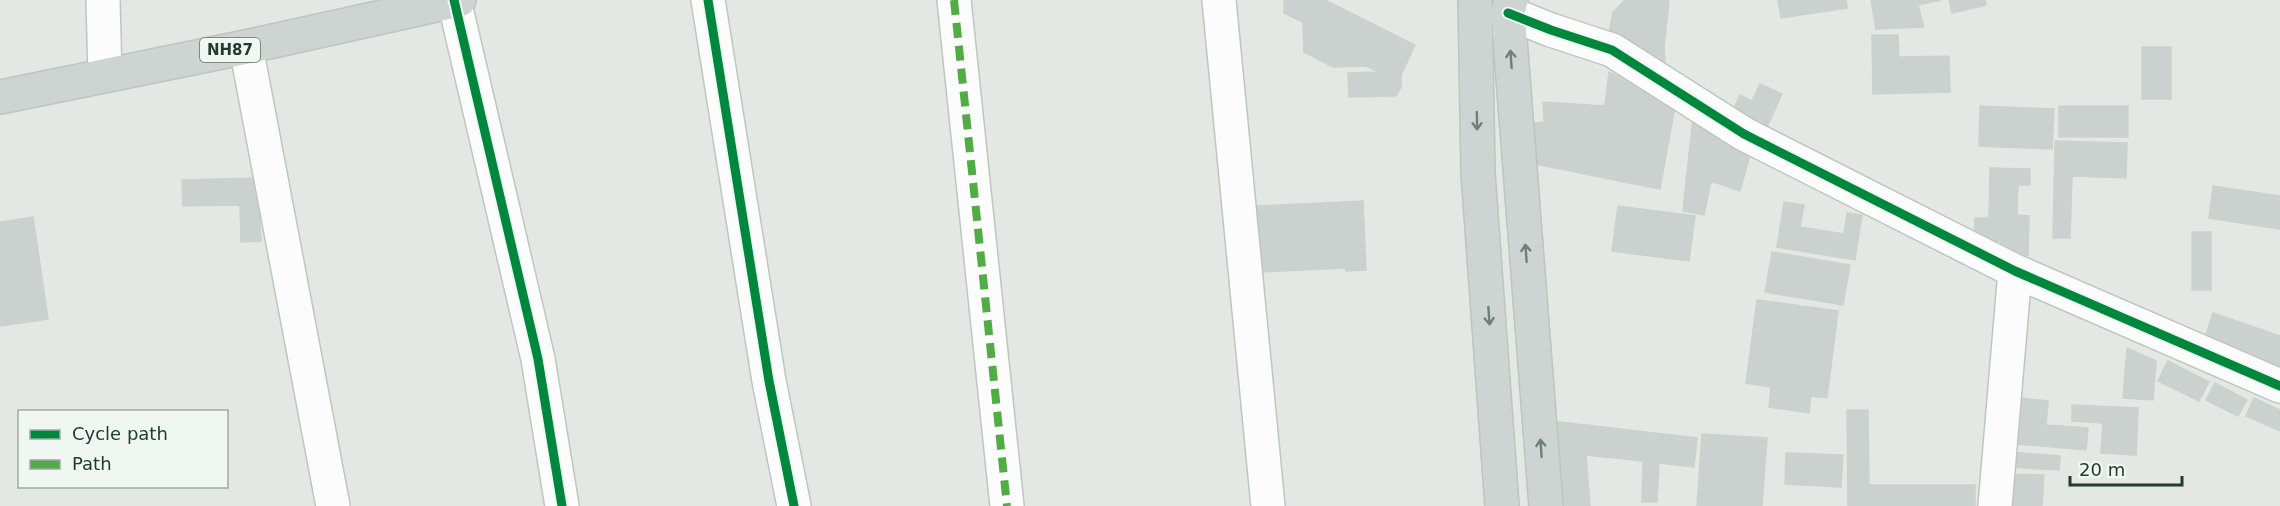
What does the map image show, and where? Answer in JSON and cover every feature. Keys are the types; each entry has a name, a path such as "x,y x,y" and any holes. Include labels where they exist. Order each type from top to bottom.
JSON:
{"main road":[{"name":"NH87","path":"0,97 246,47 456,0"},
{"path":"1475,0 1478,173 1502,506"},
{"path":"1509,7 1546,506"}],"street":[{"path":"103,0 105,75"},
{"path":"456,0 538,359 562,506"},
{"path":"708,0 768,381 794,506"},
{"path":"954,0 1006,506"},
{"path":"1220,0 1268,506"},
{"path":"1509,7 1551,30 1612,50 1744,134 2015,271 2280,386"},
{"path":"246,47 333,506"},
{"path":"1995,506 2015,271"}],"building":[{"path":"1284,0 1325,0 1415,45 1401,75 1401,87 1396,96 1349,97 1348,73 1379,72 1366,66 1333,67 1304,52 1303,22 1284,13"},
{"path":"1625,0 1669,0 1664,47 1665,63 1609,33 1613,12"},
{"path":"1778,0 1846,0 1847,8 1781,18"},
{"path":"1871,0 1941,0 1918,5 1924,27 1876,29"},
{"path":"1949,0 1985,0 1986,5 1952,13"},
{"path":"1872,35 1898,35 1899,57 1949,56 1950,92 1873,94"},
{"path":"2142,47 2171,47 2171,99 2142,99"},
{"path":"1609,72 1675,106 1660,189 1530,163 1529,124 1544,122 1543,102 1605,106"},
{"path":"1760,84 1782,94 1767,127 1732,112 1740,95 1752,101"},
{"path":"1980,106 2054,109 2052,149 1979,146"},
{"path":"2059,106 2128,106 2128,137 2059,137"},
{"path":"1693,117 1750,155 1740,191 1711,181 1704,215 1683,211"},
{"path":"2055,141 2127,143 2126,178 2072,176 2070,238 2053,238"},
{"path":"1990,168 2030,169 2030,185 2018,185 2017,215 2029,216 2028,255 2001,254 2001,241 1974,240 1975,218 1989,218"},
{"path":"258,178 261,241 241,242 240,205 183,206 182,180"},
{"path":"2213,186 2280,196 2280,229 2209,218"},
{"path":"1363,201 1366,270 1346,271 1346,268 1260,272 1257,206"},
{"path":"1784,202 1804,205 1800,227 1844,234 1847,213 1862,215 1855,260 1777,247"},
{"path":"1618,206 1695,216 1689,261 1612,251"},
{"path":"33,217 48,319 0,326 0,222"},
{"path":"2192,232 2211,232 2211,290 2192,290"},
{"path":"1772,252 1850,265 1843,305 1765,292"},
{"path":"1757,300 1838,311 1827,398 1811,396 1809,413 1769,407 1771,387 1746,383"},
{"path":"2213,313 2280,336 2280,373 2202,346"},
{"path":"2127,348 2156,361 2153,400 2123,398"},
{"path":"2168,361 2209,382 2199,401 2158,381"},
{"path":"2215,383 2247,400 2238,416 2206,400"},
{"path":"2009,397 2048,401 2046,425 2088,428 2086,450 2006,443"},
{"path":"2254,398 2280,410 2280,431 2246,416"},
{"path":"2072,405 2138,408 2136,455 2101,453 2103,423 2072,421"},
{"path":"1847,410 1868,410 1869,485 1975,485 1975,506 1848,506"},
{"path":"1551,421 1697,438 1694,467 1659,463 1657,502 1642,502 1643,461 1586,455 1590,506 1556,506"},
{"path":"1702,434 1767,438 1762,506 1697,506"},
{"path":"2008,452 2060,456 2059,470 2007,467"},
{"path":"1786,453 1843,455 1841,487 1785,484"},
{"path":"2007,474 2044,475 2042,506 2005,506"}],"marked path":[{"path":"954,0 1007,506"}],"cycle path":[{"path":"454,0 538,359 562,506"},
{"path":"708,0 769,381 794,506"},
{"path":"1508,13 1612,50 1744,134 2015,271 2280,386"}]}
